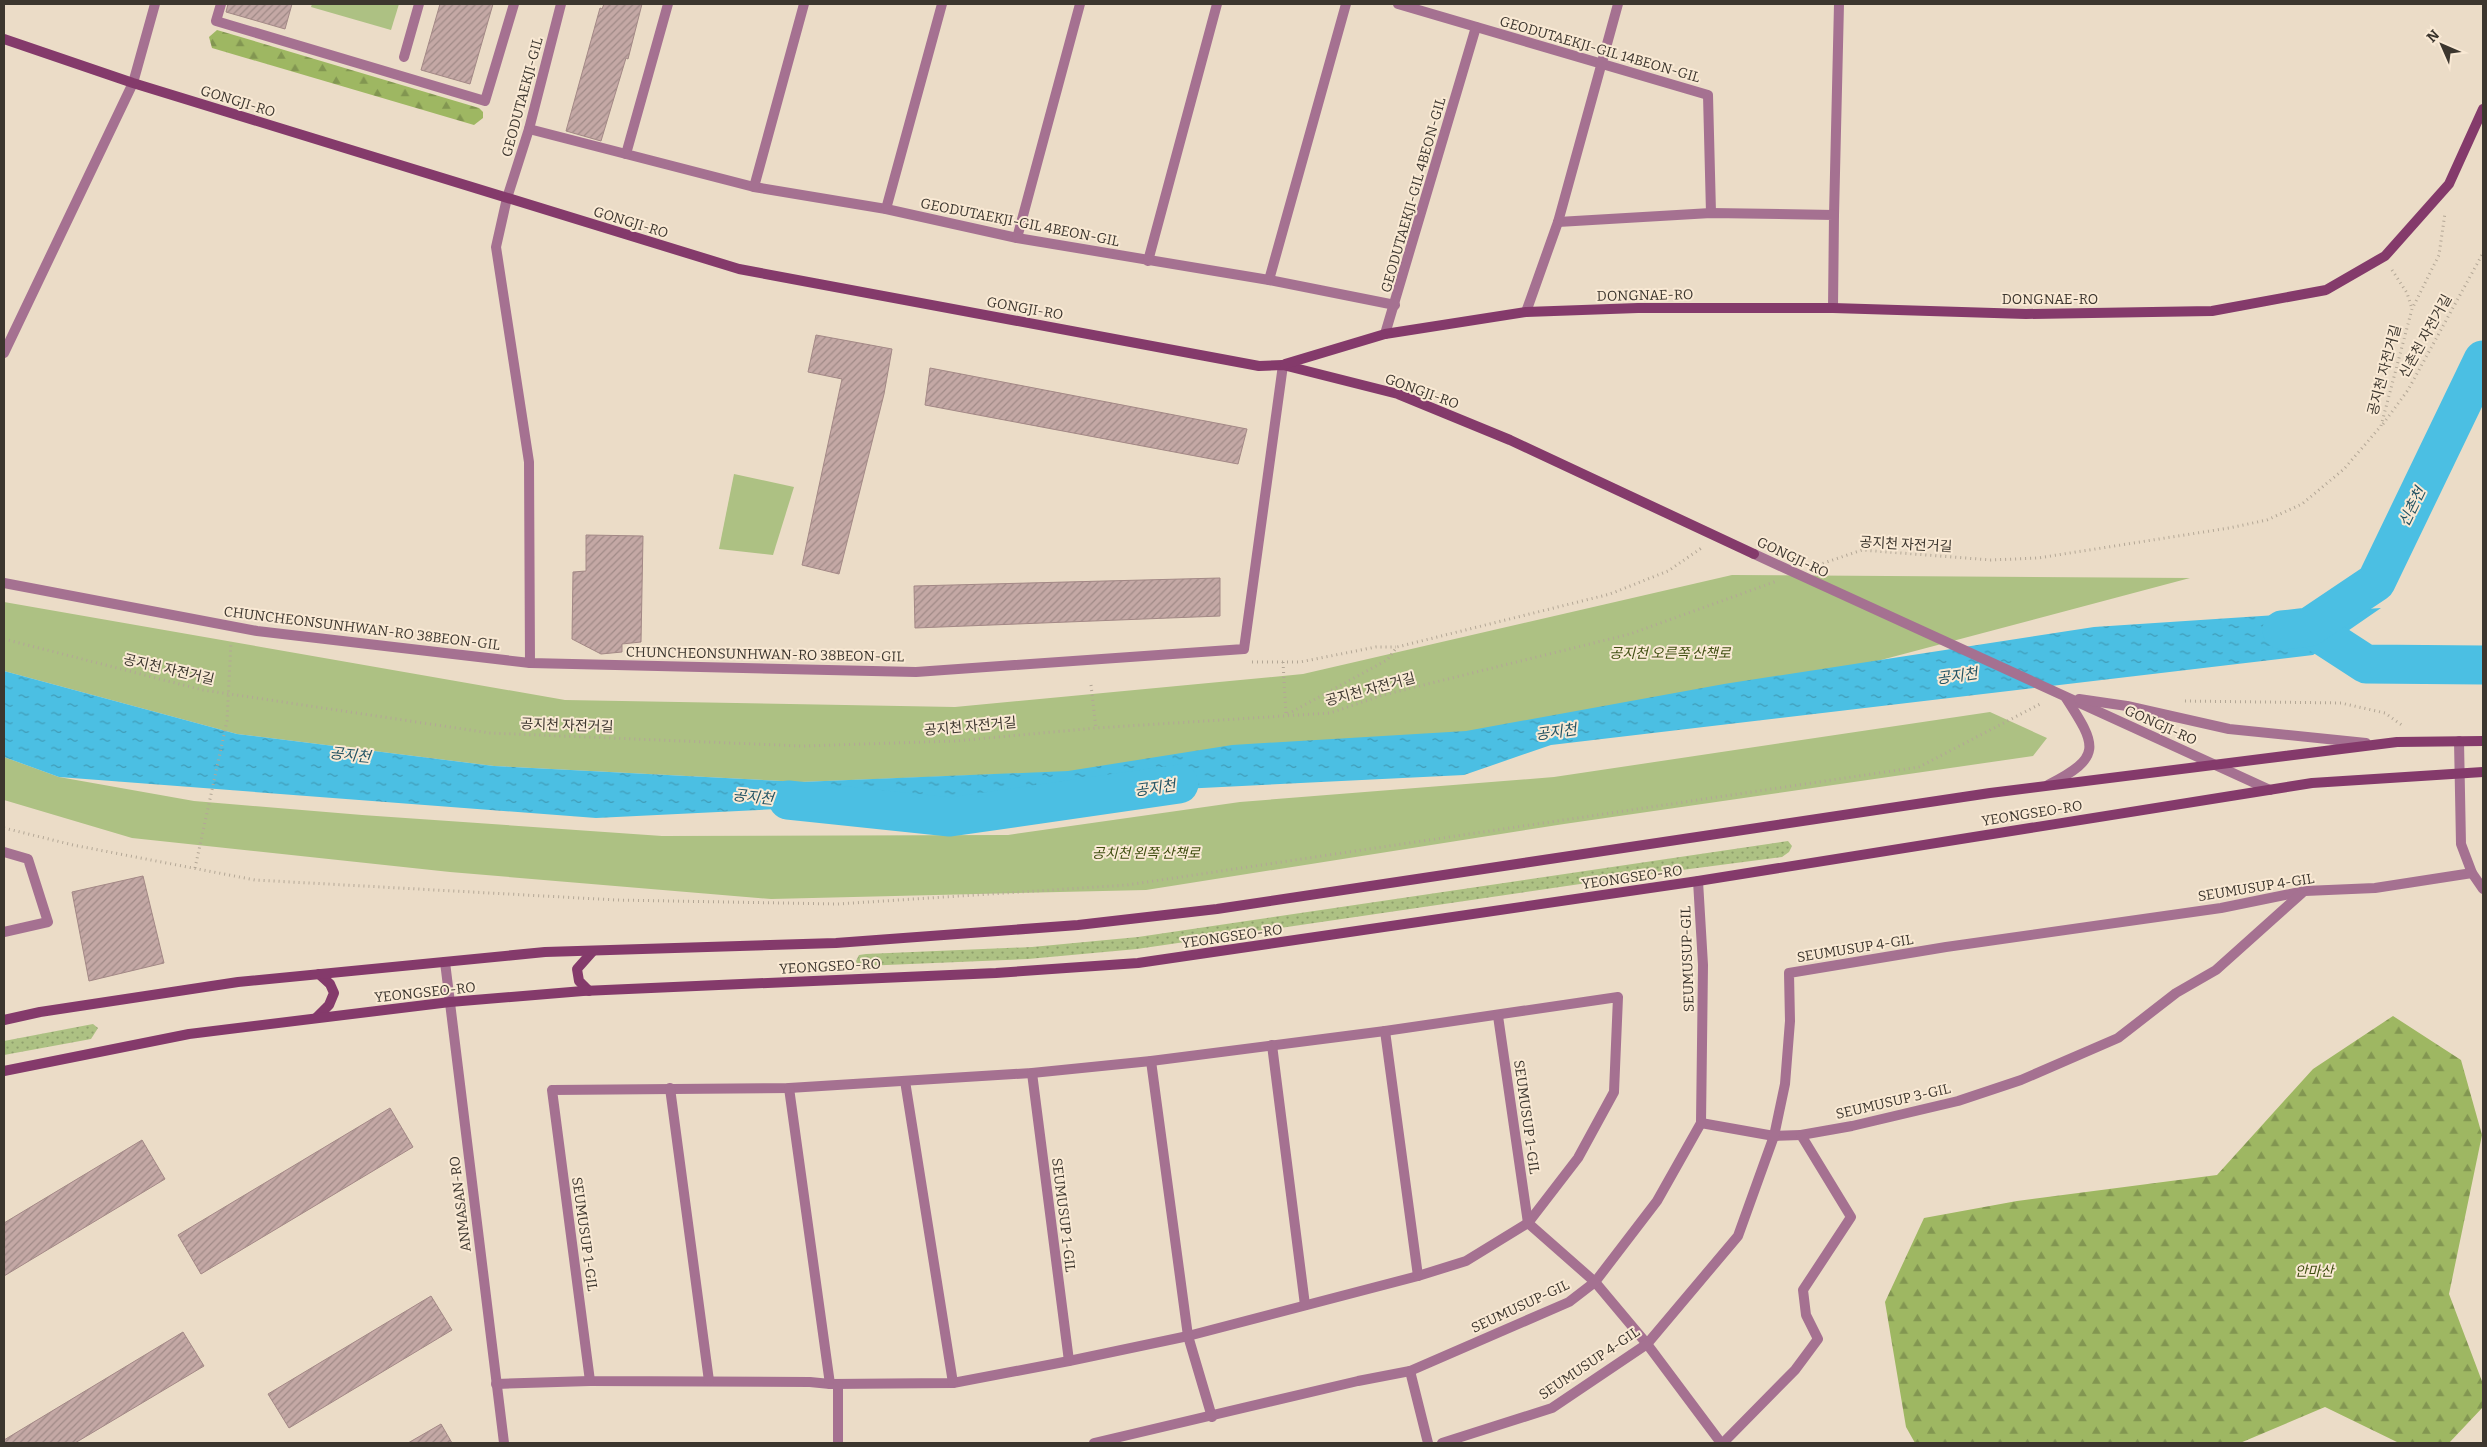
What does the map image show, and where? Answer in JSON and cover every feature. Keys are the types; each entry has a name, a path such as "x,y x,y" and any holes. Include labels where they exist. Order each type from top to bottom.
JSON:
{"street":[{"path":"4,354 134,83 155,4"},
{"path":"221,4 216,21 485,101 514,4"},
{"path":"404,57 419,4"},
{"name":"GEODUTAEKJI-GIL","path":"507,198 529,129 561,4"},
{"path":"626,154 668,4"},
{"path":"754,186 804,4"},
{"path":"886,209 942,4"},
{"path":"1016,238 1080,4"},
{"path":"1148,261 1217,4"},
{"path":"1269,280 1346,4"},
{"name":"GEODUTAEKJI-GIL 14BEON-GIL","path":"1398,4 1708,95 1711,213"},
{"path":"1526,312 1558,222 1618,4"},
{"path":"1833,308 1839,4"},
{"name":"GEODUTAEKJI-GIL 4BEON-GIL","path":"529,129 754,186 886,209 1016,238 1269,280 1395,305 1476,27"},
{"name":"GONGJI-RO","path":"4,38 134,83 738,269 1259,366 1283,365 1398,394 1510,440 2066,697 2100,707 2270,790"},
{"name":"DONGNAE-RO","path":"1283,365 1385,334 1526,312 1638,308 1833,308 2026,314 2212,311 2326,290 2385,256 2449,184 2483,109"},
{"path":"507,198 496,247 529,462 530,663"},
{"path":"1558,222 1711,213 1834,215"},
{"path":"1385,334 1395,305"},
{"path":"1231,650 1244,649 1283,365"},
{"name":"CHUNCHEONSUNHWAN-RO 38BEON-GIL","path":"4,582 257,631 530,663 916,672 1231,650"},
{"path":"2048,785 2070,774 2086,760 2091,747 2086,728 2066,697"},
{"path":"2100,707 2229,729 2379,745"},
{"name":"YEONGSEO-RO","path":"4,1020 40,1012 238,982 545,952 836,943 1078,925 1187,913 2048,785 2379,745 2483,741"},
{"path":"2459,742 2458,772 2461,844 2472,872 2483,889"},
{"name":"YEONGSEO-RO","path":"4,1071 189,1034 450,1002 589,991 986,973 1138,963 1698,881 2312,783 2458,772 2483,772"},
{"path":"4,852 28,859 48,922 4,932"},
{"name":"SEUMUSUP 4-GIL","path":"1442,1443 1552,1408 1647,1344 1738,1236 1774,1136 1785,1084 1790,1021 1789,973 1946,947 2221,908 2305,891 2375,888 2472,872"},
{"name":"SEUMUSUP-GIL","path":"1094,1443 1123,1440 1358,1381 1410,1371 1569,1302 1595,1282 1657,1201 1701,1123 1703,965 1698,881"},
{"name":"SEUMUSUP 3-GIL","path":"1701,1123 1774,1136 1801,1135 1852,1126 1958,1101 2021,1080 2118,1038 2176,993 2216,970 2305,891"},
{"path":"589,991 579,981 577,969 593,951"},
{"name":"ANMASAN-RO","path":"445,962 504,1443"},
{"path":"316,1018 329,1005 334,993 330,984 319,974"},
{"name":"SEUMUSUP 1-GIL","path":"1618,997 1614,1092 1578,1158 1528,1223 1466,1261 1418,1276 1188,1336 1069,1362 953,1383 834,1384 810,1382 590,1381 552,1090 789,1088 1032,1073 1151,1061 1498,1016 1618,997"},
{"name":"SEUMUSUP 1-GIL","path":"1498,1016 1528,1223"},
{"path":"1385,1031 1418,1276"},
{"path":"1272,1045 1305,1305"},
{"path":"1151,1061 1188,1336 1212,1417"},
{"name":"SEUMUSUP 1-GIL","path":"1032,1073 1069,1362"},
{"path":"905,1081 953,1383"},
{"path":"670,1088 710,1382"},
{"path":"789,1088 834,1384 838,1443"},
{"path":"1528,1223 1595,1282 1647,1344 1722,1443 1756,1412 1795,1370 1818,1340 1806,1315 1803,1290 1851,1217 1801,1135"},
{"path":"1410,1371 1428,1443"},
{"path":"496,1384 590,1381"}],"path":[{"name":"공지천 자전거길","path":"1815,566 1862,550 1990,560 2038,558 2267,520 2302,504 2344,469 2381,426 2412,309 2439,256 2445,211"},
{"name":"신촌천 자전거길","path":"2381,426 2408,390 2483,253"},
{"path":"2385,256 2407,294 2412,309"},
{"path":"1231,650 1246,662 1300,662 1376,647 1397,647 1610,594 1668,571 1718,537"},
{"name":"공지천 자전거길","path":"4,639 203,690 490,733 803,746 898,743 955,741 1096,728 1330,713 1383,695 1630,634 1779,580"},
{"path":"194,868 226,722 231,638"},
{"path":"1283,662 1286,715 1387,660 1397,647"},
{"path":"1091,685 1096,728"},
{"path":"4,828 73,845 255,880 635,900 838,904 1127,885 1919,767 2047,700"},
{"path":"2184,702 2341,703 2385,713 2423,742"}],"green space":[{"path":"312,4 399,4 391,30 311,7"},
{"path":"217,30 479,108 483,112 483,118 474,125 212,48 209,37"},
{"path":"734,474 794,487 773,555 719,549"},
{"name":"공지천 오른쪽 산책로","path":"1732,575 2190,578 1681,713 1346,761 800,782 494,766 237,734 4,671 4,602 565,700 955,707 1303,674"},
{"name":"공치천 왼쪽 산책로","path":"1990,712 2047,738 2033,756 1564,824 1146,890 771,899 450,872 132,838 4,800 4,757 59,777 194,801 362,815 662,836 1008,835 1240,802 1554,777"},
{"path":"1788,841 1792,846 1789,852 1782,857 1628,877 1137,949 1028,959 863,966 858,966 856,961 859,955 866,954 1032,947 1138,937"},
{"name":"안마산","path":"2393,1016 2461,1060 2482,1135 2449,1294 2483,1384 2483,1407 2449,1443 2399,1443 2325,1407 2240,1443 1915,1443 1906,1427 1885,1302 1924,1218 2017,1201 2217,1175 2313,1069"},
{"path":"93,1024 98,1028 91,1039 4,1055 4,1041"}],"water":[{"path":"2381,608 2313,655 1551,745 1464,775 596,818 59,777 4,757 4,671 237,734 494,766 800,782 1068,771 1232,745 1466,731 1724,684 2094,627"}],"building":[{"path":"228,4 292,4 285,29 226,12"},
{"path":"440,4 493,4 470,84 421,70"},
{"path":"604,4 642,4 628,59 626,58 601,141 566,131 600,8 602,9"},
{"path":"816,335 892,349 884,394 839,574 802,565 842,379 808,372"},
{"path":"930,368 1247,429 1238,464 925,405"},
{"path":"586,535 643,536 641,642 622,644 622,652 601,654 572,639 573,572 586,571"},
{"path":"1220,578 1220,616 915,628 914,586"},
{"path":"143,876 164,963 89,981 72,892"},
{"path":"390,1108 413,1147 201,1274 178,1235"},
{"path":"142,1140 165,1179 4,1276 4,1223"},
{"path":"431,1296 452,1330 289,1428 268,1394"},
{"path":"183,1332 204,1366 75,1443 4,1443 4,1440"},
{"path":"441,1424 452,1443 408,1443"}],"waterway":[{"name":"신촌천","path":"2282,630 2309,627 2376,582 2483,360"},
{"path":"2309,627 2366,664 2483,665"},
{"name":"공지천","path":"788,800 950,817 1179,784"}]}
